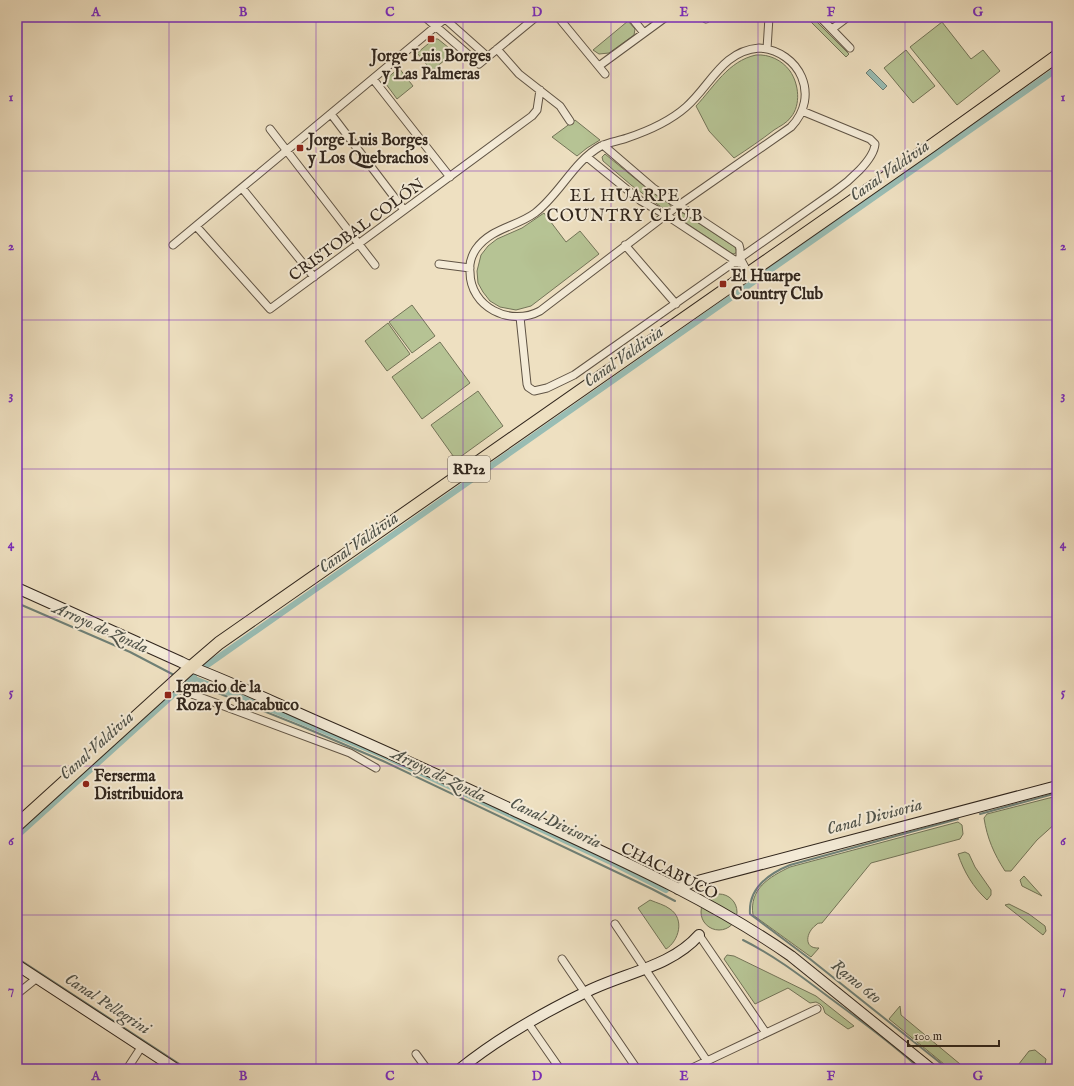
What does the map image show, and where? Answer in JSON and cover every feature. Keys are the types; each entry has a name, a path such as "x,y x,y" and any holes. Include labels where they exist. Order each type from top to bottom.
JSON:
{"main road":[{"name":"RP12","path":"17,825 176,688 191,667 226,638 746,270 1057,56"}],"street":[{"path":"425,17 479,64 536,17"},
{"path":"558,17 605,74"},
{"path":"631,17 644,33"},
{"path":"599,66 666,17"},
{"path":"767,49 769,17"},
{"path":"820,17 850,48"},
{"path":"832,29 848,17"},
{"path":"173,245 445,18 488,56"},
{"path":"497,49 519,74 560,106 570,121"},
{"path":"750,49 767,49 781,54 792,62 801,74 805,93 802,111 796,122 786,131 679,205 532,315 520,317 502,315 484,304 473,290 470,282 470,268 475,250 484,240 496,232 534,214 546,203 587,157 603,146 660,124 686,107 727,61 742,51 750,49"},
{"path":"373,79 450,177"},
{"name":"CRISTOBAL COLÓN","path":"196,226 270,309 534,114 537,110 540,90"},
{"path":"520,317 527,384 534,391 539,391 574,375 845,184 854,176 873,151 875,144 870,139 802,111"},
{"path":"331,114 404,210"},
{"path":"270,129 375,264"},
{"path":"603,146 643,180 739,245 740,248 738,259"},
{"path":"587,157 641,201 738,259 746,270"},
{"path":"242,188 314,277"},
{"path":"625,245 676,304"},
{"path":"439,264 470,268"},
{"name":"CHACABUCO","path":"17,588 191,667 477,793 678,889 769,941 791,956 931,1069"},
{"path":"176,688 350,753 376,768"},
{"path":"678,889 690,883 1057,786"},
{"path":"615,924 707,1061"},
{"path":"460,1069 503,1038 528,1023 585,992 680,953 699,935 766,1033"},
{"path":"562,959 637,1069"},
{"path":"17,965 176,1069"},
{"path":"17,994 37,978"},
{"path":"690,1069 817,1008"},
{"path":"528,1023 560,1069"},
{"path":"127,1069 142,1046"},
{"path":"416,1054 427,1069"}],"green space":[{"path":"806,17 812,17 849,54 846,57"},
{"path":"628,21 635,29 634,35 609,53 599,54 593,50"},
{"path":"942,22 971,59 983,50 1000,71 957,105 910,47"},
{"path":"434,39 438,39 454,52 432,71 417,53"},
{"path":"906,50 935,86 913,103 884,68"},
{"path":"756,55 775,58 787,67 793,76 797,88 798,94 796,107 791,117 785,123 734,158 709,131 696,106 729,69 746,58"},
{"path":"399,68 413,86 397,99 386,84 386,79"},
{"path":"575,120 600,140 577,156 552,137"},
{"path":"605,154 643,185 669,203 671,207 668,210 664,209 631,185 603,161 602,157"},
{"path":"544,213 566,242 580,231 599,254 531,306 516,310 500,307 490,301 478,283 477,271 481,255 488,246 497,239 522,228"},
{"path":"680,213 683,213 735,247 737,252 734,254 731,253 680,219"},
{"path":"412,305 435,336 412,353 389,322"},
{"path":"388,323 410,354 387,371 365,341"},
{"path":"440,342 470,383 422,419 392,377"},
{"path":"478,391 503,426 456,460 431,425"},
{"path":"1057,796 1057,822 1037,840 1011,871 1005,871 992,846 984,818 987,814"},
{"path":"958,822 962,825 963,834 960,839 871,863 822,923 817,924 810,932 808,936 808,943 814,948 819,948 811,957 753,915 754,898 757,891 768,880 790,867"},
{"path":"965,852 969,854 975,867 991,890 991,895 987,900 973,884 963,867 958,854"},
{"path":"1024,876 1042,896 1022,886 1020,880"},
{"path":"723,894 732,899 736,905 736,919 732,925 723,930 715,930 706,925 702,919 701,908 706,899 712,895"},
{"path":"650,900 668,908 675,913 678,918 679,924 677,935 671,945 666,949 638,908"},
{"path":"1009,904 1029,914 1045,926 1046,931 1043,935 1005,905"},
{"path":"727,955 734,956 816,996 854,1026 848,1029 825,1013 820,1004 816,1002 810,1003 788,988 755,1004 724,959"},
{"path":"900,1006 901,1015 966,1069 950,1069 889,1019"},
{"path":"1035,1050 1046,1059 1045,1065 1036,1069 1015,1069 1029,1051"}],"water":[{"path":"870,69 887,86 883,90 866,73"}],"waterway":[{"name":"Canal Valdivia","path":"206,666 1057,69"},
{"name":"Arroyo de Zonda","path":"17,603 130,652 174,675"},
{"name":"Canal Valdivia","path":"17,836 194,676"},
{"name":"Canal Divisoria","path":"192,678 387,757 613,863 666,890"},
{"name":"Arroyo de Zonda","path":"188,681 301,726 383,761 675,901"},
{"path":"980,814 1057,793"},
{"name":"Ramo 6to","path":"948,1069 810,959 750,914 750,905 752,897 761,883 774,873 790,865 958,819"},
{"name":"Canal Divisoria","path":"675,883 691,879"},
{"name":"Arroyo de Zonda","path":"743,940 799,975 876,1032 920,1069"},
{"name":"Canal Pellegrini","path":"17,958 187,1069"}],"place":[{"name":"Jorge Luis Borges y Las Palmeras","path":"431,39"},
{"name":"Jorge Luis Borges y Los Quebrachos","path":"300,148"},
{"name":"El Huarpe Country Club","path":"723,284"},
{"name":"Ignacio de la Roza y Chacabuco","path":"168,695"},
{"name":"Ferserma Distribuidora","path":"86,784"}],"district":[{"name":"EL HUARPE COUNTRY CLUB","path":"625,205"}]}
